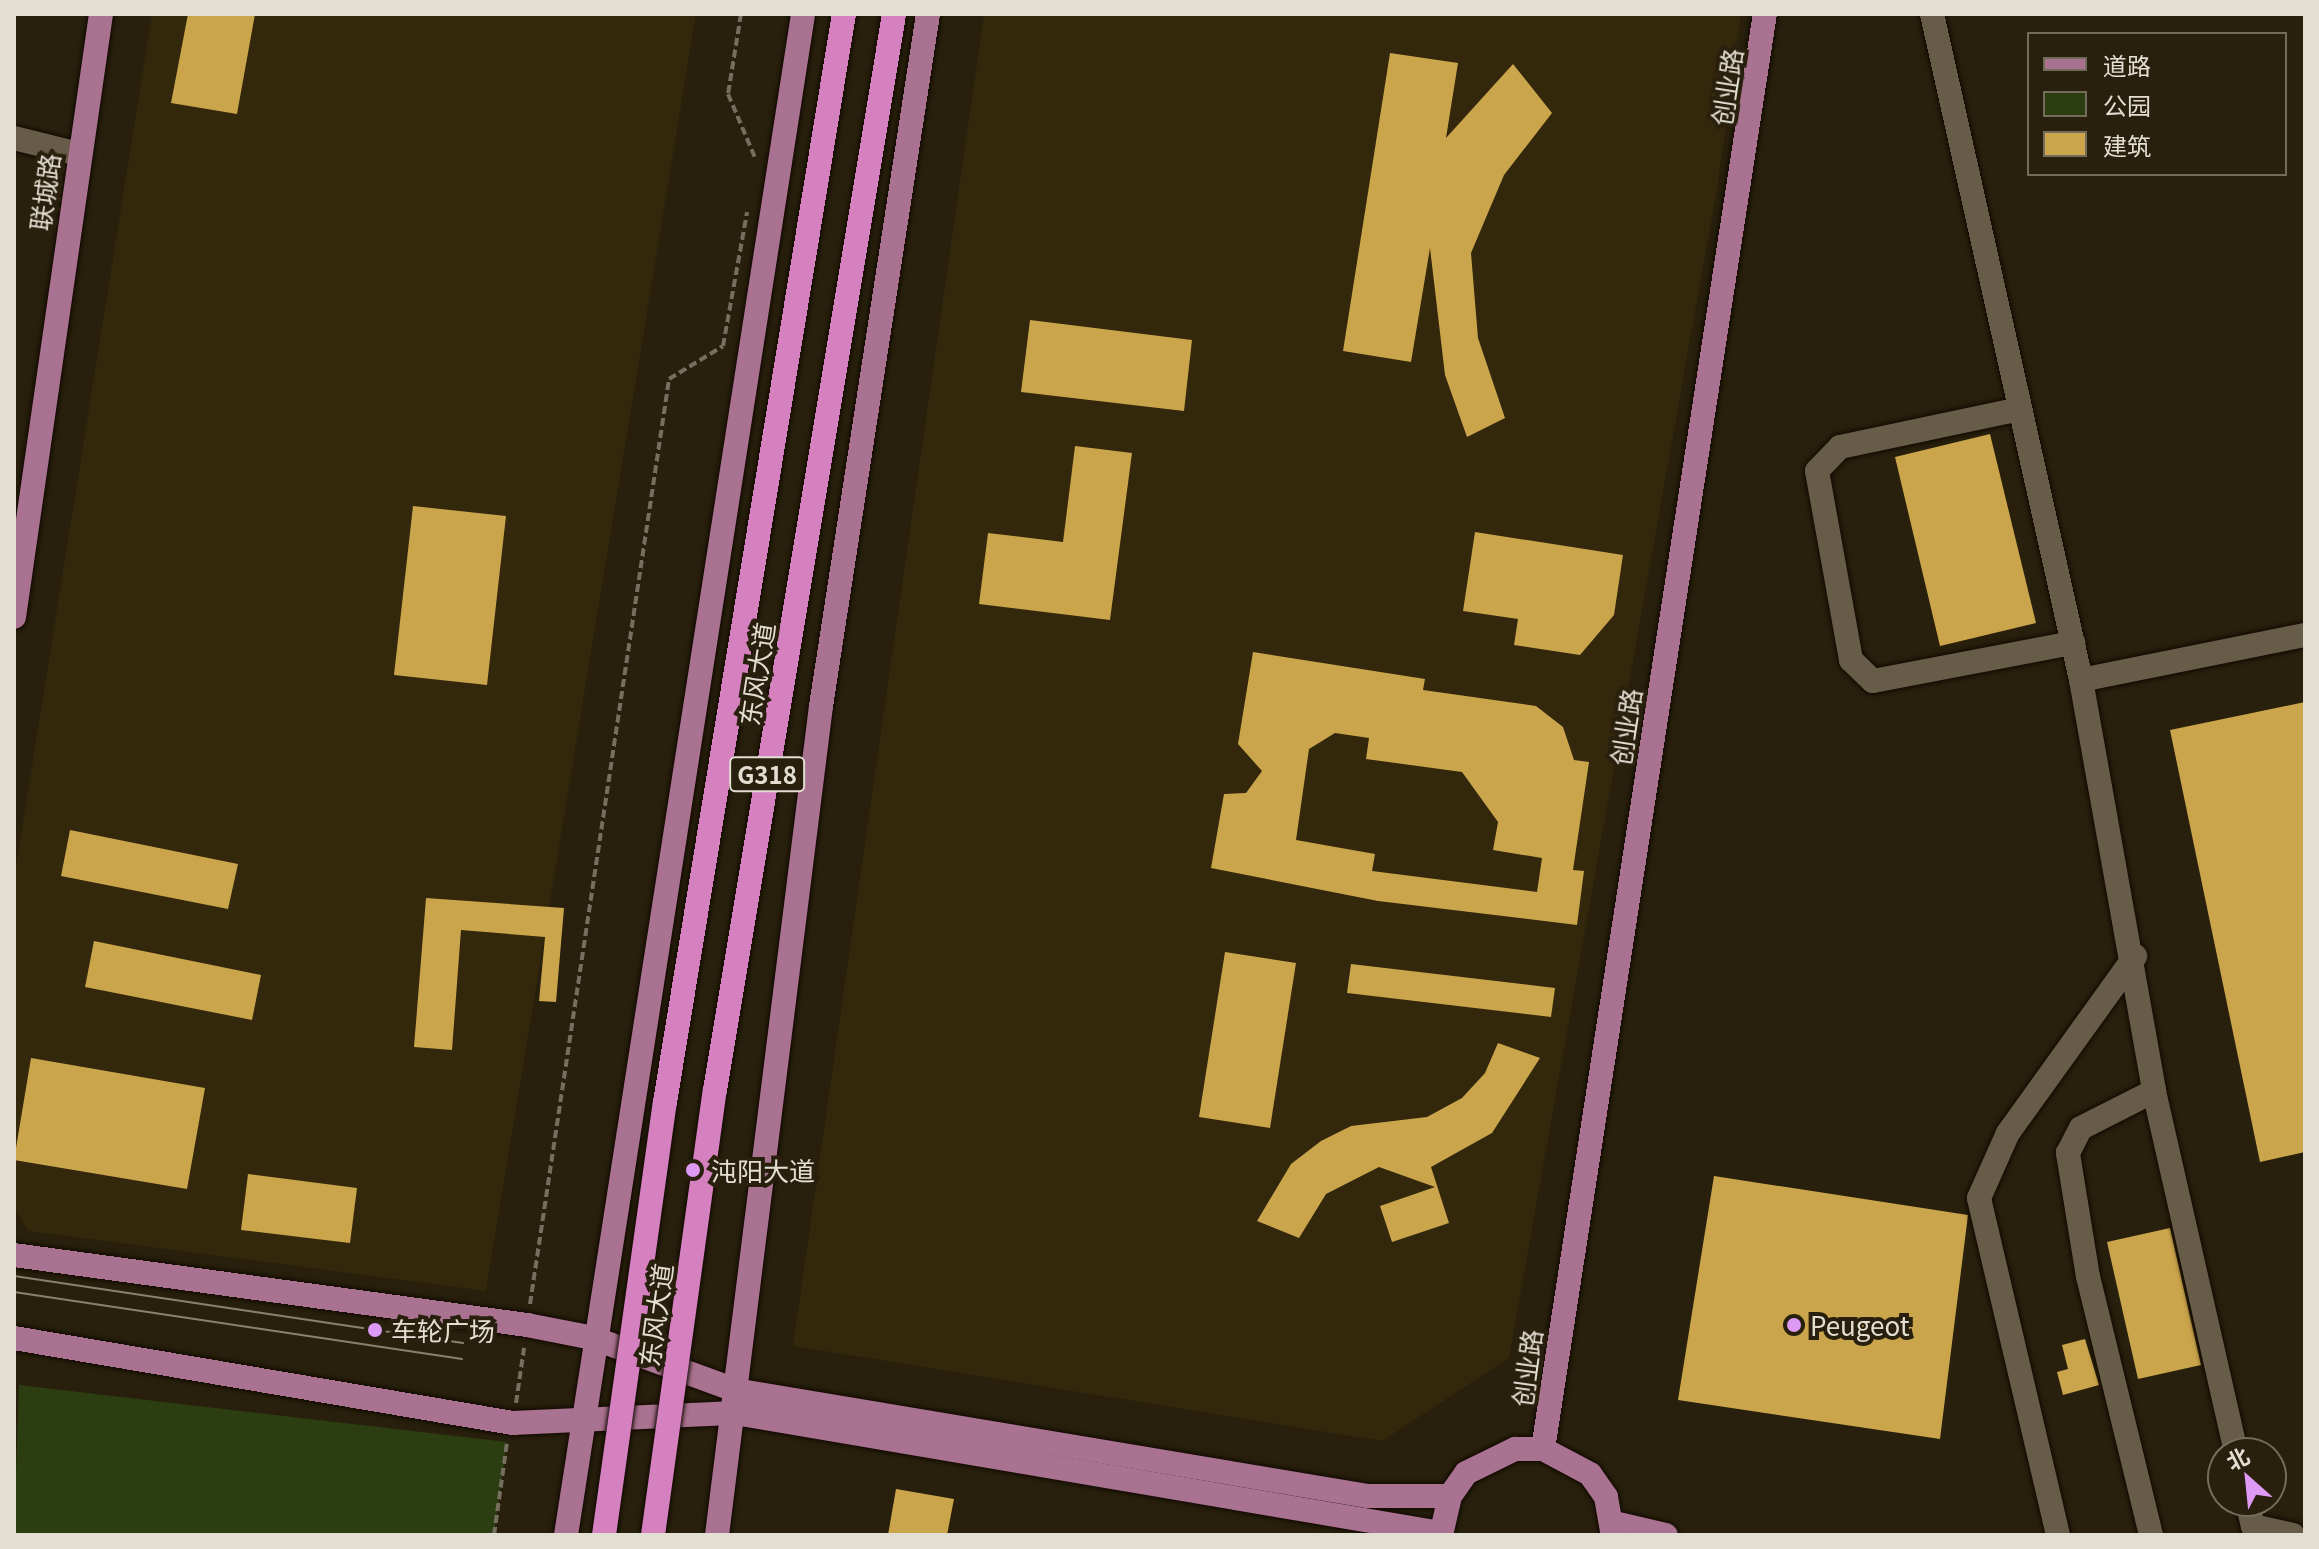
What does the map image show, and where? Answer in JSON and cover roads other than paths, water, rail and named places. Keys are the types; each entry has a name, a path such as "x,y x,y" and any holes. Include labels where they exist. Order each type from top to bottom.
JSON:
{"highway":[{"name":"东风大道","path":"604,1535 665,1102 844,14"},
{"name":"东风大道","path":"653,1535 715,1090 894,14"}],"main road":[{"name":"联城路","path":"14,617 78,154 101,14"},
{"path":"566,1535 593,1338 803,14"},
{"path":"717,1535 821,706 928,14"},
{"name":"创业路","path":"1543,1449 1765,14"},
{"path":"14,1255 527,1325 593,1338 735,1402 1441,1534 1450,1496 1489,1457 1543,1449 1590,1474 1613,1529 1666,1535"},
{"path":"14,1338 513,1423 735,1402 1368,1496 1450,1496"}],"street":[{"path":"1932,14 2081,680 2135,956 2154,1091 2232,1437"},
{"path":"14,138 78,154"},
{"path":"14,150 78,154"},
{"path":"2020,409 1840,447 1817,471 1851,660 1873,681 2073,643"},
{"path":"2081,680 2305,635"},
{"path":"2058,1535 1979,1198 2008,1133 2135,956"},
{"path":"2151,1535 2088,1277 2068,1153 2081,1128 2154,1091"},
{"path":"2251,1517 2253,1526 2293,1535"}],"tram line":[{"path":"14,1276 463,1343"},
{"path":"14,1292 462,1359"}],"place":[{"name":"沌阳大道","path":"693,1170"},
{"name":"Peugeot","path":"1794,1325"},
{"name":"车轮广场","path":"375,1330"}]}
